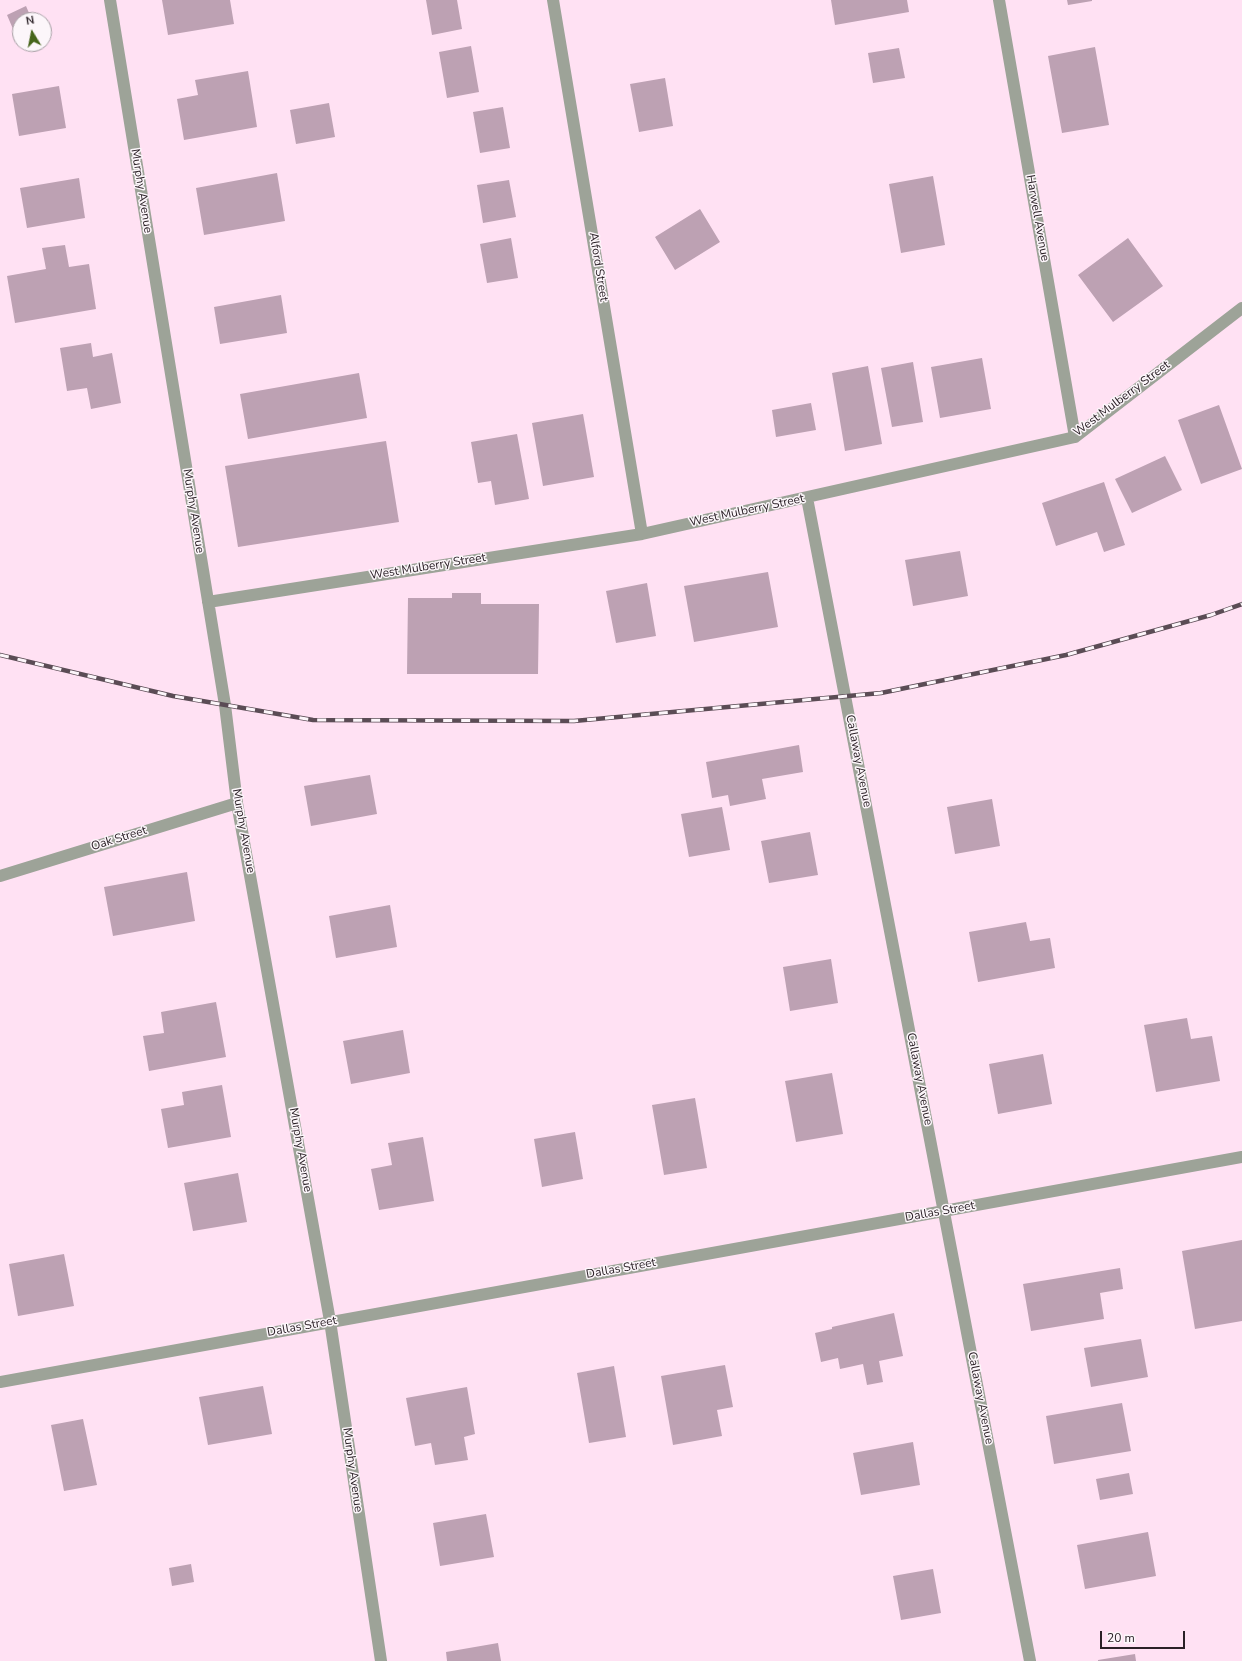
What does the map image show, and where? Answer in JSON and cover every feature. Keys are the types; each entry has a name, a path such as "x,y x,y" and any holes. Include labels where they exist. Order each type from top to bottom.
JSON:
{"street":[{"name":"Murphy Avenue","path":"110,0 225,705 237,803 330,1321 381,1661"},
{"name":"Alford Street","path":"553,0 642,534"},
{"name":"Harwell Avenue","path":"999,0 1075,437"},
{"name":"West Mulberry Street","path":"208,602 642,534 1075,437 1242,308"},
{"name":"Callaway Avenue","path":"807,498 1030,1661"},
{"name":"Oak Street","path":"0,876 237,803"},
{"name":"Dallas Street","path":"0,1382 1242,1157"}],"building":[{"path":"162,0 230,0 234,24 168,35"},
{"path":"426,0 457,0 462,29 432,35"},
{"path":"831,0 907,0 909,12 835,25"},
{"path":"1067,0 1092,0 1092,1 1068,5"},
{"path":"26,6 29,12 13,12"},
{"path":"12,13 12,27 7,15"},
{"path":"471,46 479,92 447,98 439,52"},
{"path":"1095,47 1109,125 1062,133 1048,56"},
{"path":"899,48 905,78 873,83 868,53"},
{"path":"248,71 257,127 184,140 177,99 198,95 195,80"},
{"path":"665,78 673,126 639,132 630,84"},
{"path":"59,86 66,128 19,136 12,94"},
{"path":"329,103 335,137 296,144 290,110"},
{"path":"503,107 510,148 480,153 473,112"},
{"path":"277,173 285,221 204,235 196,188"},
{"path":"933,176 945,245 901,253 889,184"},
{"path":"79,178 85,218 27,228 20,188"},
{"path":"509,180 516,217 483,223 477,185"},
{"path":"700,209 720,242 675,270 655,237"},
{"path":"511,238 518,278 487,283 480,244"},
{"path":"1128,238 1163,286 1113,322 1078,275"},
{"path":"65,245 69,267 89,264 96,309 15,323 7,276 46,269 42,248"},
{"path":"281,295 287,333 220,344 214,307"},
{"path":"91,343 93,357 112,353 121,403 91,409 87,388 67,391 60,348"},
{"path":"982,358 991,409 940,418 931,367"},
{"path":"913,362 923,422 892,427 881,368"},
{"path":"868,366 882,444 845,451 832,373"},
{"path":"359,373 367,418 248,439 240,394"},
{"path":"811,403 816,430 776,437 772,410"},
{"path":"1219,405 1242,469 1201,484 1178,420"},
{"path":"583,414 594,477 543,486 532,423"},
{"path":"517,434 529,499 495,505 491,481 478,483 471,442"},
{"path":"386,441 399,522 238,547 225,466"},
{"path":"1165,456 1182,490 1132,513 1115,479"},
{"path":"1104,482 1125,545 1104,552 1097,532 1056,546 1042,503"},
{"path":"960,551 968,596 913,606 905,560"},
{"path":"768,572 778,627 694,642 684,586"},
{"path":"647,583 656,636 616,643 606,591"},
{"path":"452,593 481,593 481,604 539,604 538,674 407,674 408,598 452,598"},
{"path":"799,745 803,772 762,779 766,799 730,806 728,795 712,798 706,762"},
{"path":"370,775 377,814 311,826 304,786"},
{"path":"992,799 1000,846 955,854 947,807"},
{"path":"722,807 730,850 689,857 681,814"},
{"path":"810,832 818,875 769,883 761,841"},
{"path":"187,872 195,921 113,936 104,887"},
{"path":"390,905 397,947 336,958 329,916"},
{"path":"1026,922 1030,941 1050,938 1055,968 978,982 969,932"},
{"path":"831,959 838,1003 790,1011 783,967"},
{"path":"216,1002 226,1057 149,1071 143,1036 164,1033 161,1012"},
{"path":"1187,1018 1191,1039 1212,1036 1220,1081 1156,1092 1144,1025"},
{"path":"403,1030 410,1073 351,1084 343,1041"},
{"path":"1043,1054 1052,1104 998,1114 989,1064"},
{"path":"832,1073 843,1134 796,1142 785,1081"},
{"path":"222,1085 231,1137 168,1148 161,1109 184,1105 182,1092"},
{"path":"695,1098 707,1168 664,1175 652,1105"},
{"path":"575,1132 583,1179 542,1187 534,1139"},
{"path":"423,1137 434,1201 379,1210 371,1169 392,1165 388,1143"},
{"path":"238,1173 247,1222 193,1231 184,1183"},
{"path":"1242,1240 1242,1321 1195,1329 1182,1251"},
{"path":"64,1254 74,1306 18,1316 9,1264"},
{"path":"1120,1268 1123,1289 1100,1293 1104,1319 1031,1331 1023,1284"},
{"path":"894,1313 903,1356 879,1361 883,1382 867,1385 863,1364 840,1369 838,1358 821,1362 815,1333 832,1329 832,1327"},
{"path":"1141,1339 1148,1377 1091,1387 1084,1348"},
{"path":"725,1365 733,1407 717,1410 722,1436 673,1445 661,1376"},
{"path":"614,1366 626,1437 589,1443 577,1373"},
{"path":"263,1386 272,1434 208,1445 199,1397"},
{"path":"467,1387 475,1434 464,1437 468,1460 435,1465 431,1443 415,1446 406,1398"},
{"path":"1122,1403 1131,1451 1054,1464 1046,1416"},
{"path":"83,1419 97,1485 64,1491 51,1425"},
{"path":"913,1442 920,1485 861,1495 853,1453"},
{"path":"1129,1473 1133,1494 1100,1500 1096,1479"},
{"path":"486,1514 494,1557 440,1566 433,1523"},
{"path":"1148,1532 1156,1576 1085,1589 1077,1545"},
{"path":"191,1564 194,1582 172,1586 169,1568"},
{"path":"933,1569 941,1613 901,1620 893,1576"},
{"path":"498,1643 501,1661 447,1661 446,1652"},
{"path":"1135,1654 1136,1661 1098,1661 1098,1660"}],"railway":[{"path":"0,655 173,696 313,720 574,721 881,693 1066,655 1211,615 1242,604"}]}
